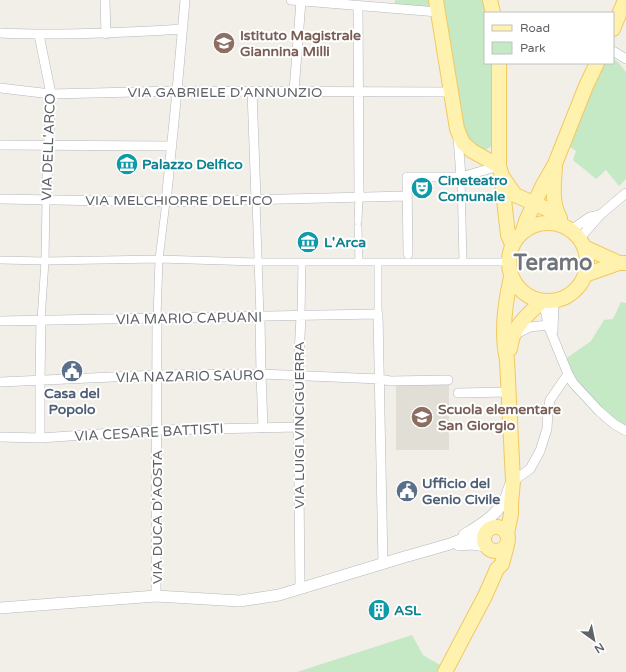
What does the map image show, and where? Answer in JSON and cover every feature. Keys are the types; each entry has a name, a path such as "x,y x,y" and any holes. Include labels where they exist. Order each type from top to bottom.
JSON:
{"main road":[{"path":"490,0 492,12"},
{"path":"614,27 625,0"},
{"path":"437,6 457,129 463,143 500,170 515,195 556,212 575,235 587,261 585,275 582,282 573,292 561,299 548,301 527,295 518,287 511,277 508,262 512,244 523,231 532,225 543,222 553,223 575,235 622,263"},
{"path":"499,64 498,138 500,170 508,235 512,244"},
{"path":"523,231 534,202 555,164 586,86 597,64"},
{"path":"472,151 484,151 492,146 498,138"},
{"path":"555,164 553,198 556,212"},
{"path":"585,275 622,263"},
{"path":"445,672 485,596 497,569 502,564 507,540 511,514 513,481 507,360 504,348 508,288 511,277"},
{"path":"507,360 513,336 523,319 548,301"},
{"path":"497,569 490,548 484,538 511,504"},
{"path":"491,529 502,529 507,540"},
{"path":"490,548 500,550 507,540"}],"street":[{"path":"105,0 106,34"},
{"path":"157,318 159,259 172,146 185,0"},
{"path":"291,0 358,6 437,6"},
{"path":"294,91 301,1"},
{"path":"358,6 359,262"},
{"path":"0,33 39,35 106,34 182,29"},
{"name":"VIA DELL'ARCO","path":"39,35 51,94 45,261 41,320"},
{"path":"614,52 626,59"},
{"name":"VIA GABRIELE D'ANNUNZIO","path":"0,88 51,94 177,91 450,92"},
{"path":"252,91 263,428"},
{"path":"457,129 461,177 463,262"},
{"path":"0,145 172,146"},
{"path":"408,258 407,177 461,177 500,170"},
{"path":"575,235 626,193"},
{"name":"VIA MELCHIORRE DELFICO","path":"0,199 166,202 407,196"},
{"path":"0,260 45,261 159,259 258,262 378,262 408,258 463,262 508,262"},
{"name":"VIA LUIGI VINCIGUERRA","path":"300,589 298,376 302,262"},
{"path":"378,262 383,564"},
{"path":"548,301 546,314 548,325 573,383 599,411 614,424 626,430"},
{"path":"548,301 552,336"},
{"name":"VIA MARIO CAPUANI","path":"0,321 378,314"},
{"name":"VIA DUCA D'AOSTA","path":"156,596 157,318"},
{"path":"40,438 41,320"},
{"path":"513,336 530,327 548,325"},
{"name":"VIA NAZARIO SAURO","path":"0,382 157,375 261,374 380,379 390,381 448,380"},
{"path":"450,544 488,518 499,508 513,481 530,469 540,451 547,429 550,400 568,374"},
{"path":"458,393 508,392"},
{"name":"VIA CESARE BATTISTI","path":"0,437 40,438 157,430 298,427"},
{"path":"0,608 156,596 240,601 280,596 450,544 491,529"},
{"path":"450,544 472,544 490,548"}],"shaded area":[{"name":"Scuola elementare San Giorgio","path":"449,384 449,450 396,450 396,385"}],"green space":[{"path":"395,0 491,0 493,12 484,12 484,64 499,64 492,146 484,151 463,143 438,12 394,8"},
{"path":"614,60 618,62 626,72 626,179 619,186 606,170 596,179 573,160 576,151 570,147 601,64 614,64"},
{"path":"621,302 626,303 626,427 591,397 576,379 564,360 591,341 604,320 613,319"},
{"path":"412,635 423,655 452,672 297,672"}],"place":[{"name":"Istituto Magistrale Giannina Milli","path":"224,43"},
{"name":"Palazzo Delfico","path":"127,164"},
{"name":"Cineteatro Comunale","path":"422,188"},
{"name":"L'Arca","path":"308,242"},
{"name":"Casa del Popolo","path":"72,371"},
{"name":"Scuola elementare San Giorgio","path":"422,417"},
{"name":"Ufficio del Genio Civile","path":"407,491"},
{"name":"ASL","path":"379,610"}],"district":[{"name":"Teramo","path":"553,262"}]}
